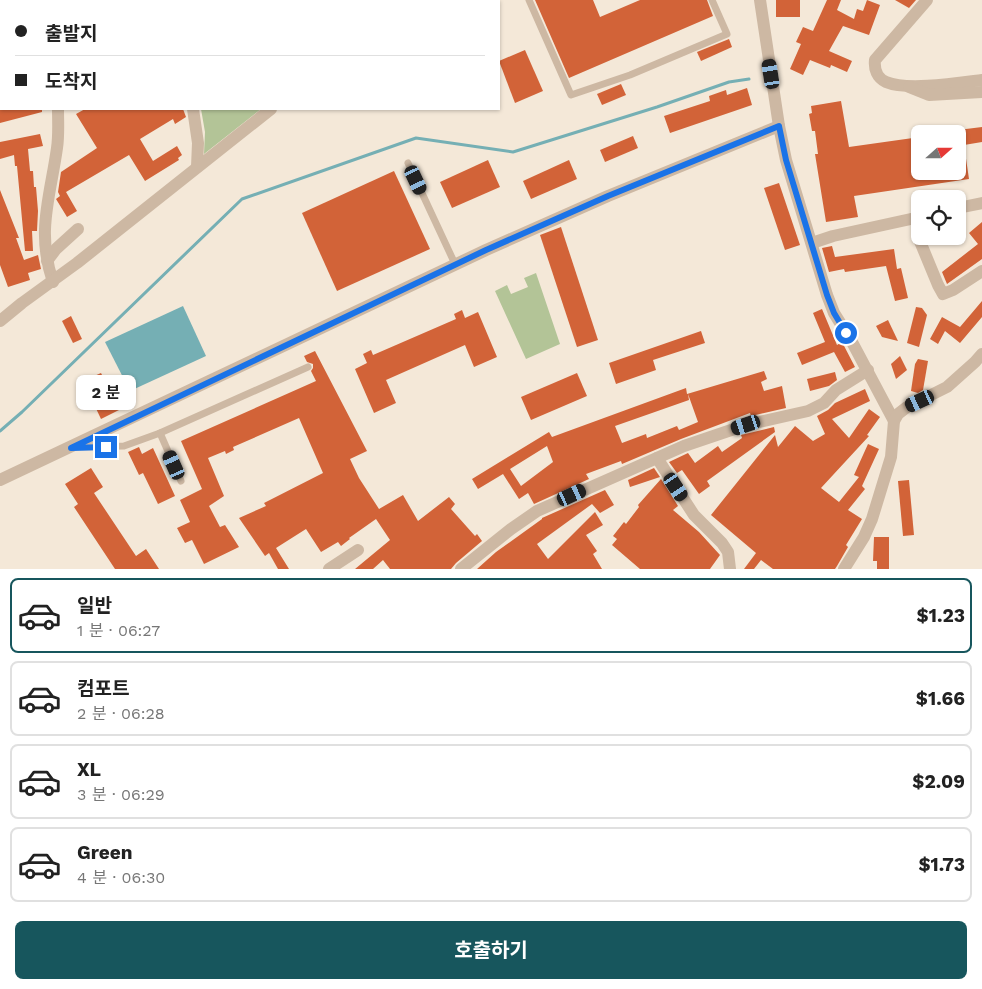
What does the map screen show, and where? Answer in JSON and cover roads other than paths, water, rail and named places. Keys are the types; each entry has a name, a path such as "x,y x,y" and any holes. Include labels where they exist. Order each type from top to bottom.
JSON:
{"street":[{"path":"760,0 786,160 827,295 834,313 868,370 894,421"},
{"path":"927,0 875,60 874,67 878,76 884,82 905,86 929,95 982,92"},
{"path":"905,86 982,80"},
{"path":"53,282 47,261 44,236 57,145 58,110"},
{"path":"193,110 198,143 197,167"},
{"path":"0,321 53,282 270,110"},
{"path":"0,480 71,448 455,264 590,204 779,126"},
{"path":"966,206 982,203"},
{"path":"812,243 833,236 911,219"},
{"path":"47,261 56,249 78,229"},
{"path":"921,245 943,294 953,290 982,271"},
{"path":"844,569 864,537 872,519 891,456 894,421 898,414 906,407 947,387 982,354"},
{"path":"461,569 537,511 684,446 746,425 808,411 824,403 836,390 868,370"},
{"path":"657,458 694,515 722,543 728,552 730,569"},
{"path":"329,569 358,550"}],"lane":[{"path":"529,0 571,95 630,75 727,34 712,0"},
{"path":"408,163 455,264"},
{"path":"71,448 124,446 308,367"},
{"path":"160,432 181,481"}],"water":[{"path":"183,306 206,356 130,391 105,342"}],"waterway":[{"path":"0,431 22,412 242,199 416,138 513,152 657,107 729,82 749,79"}]}
